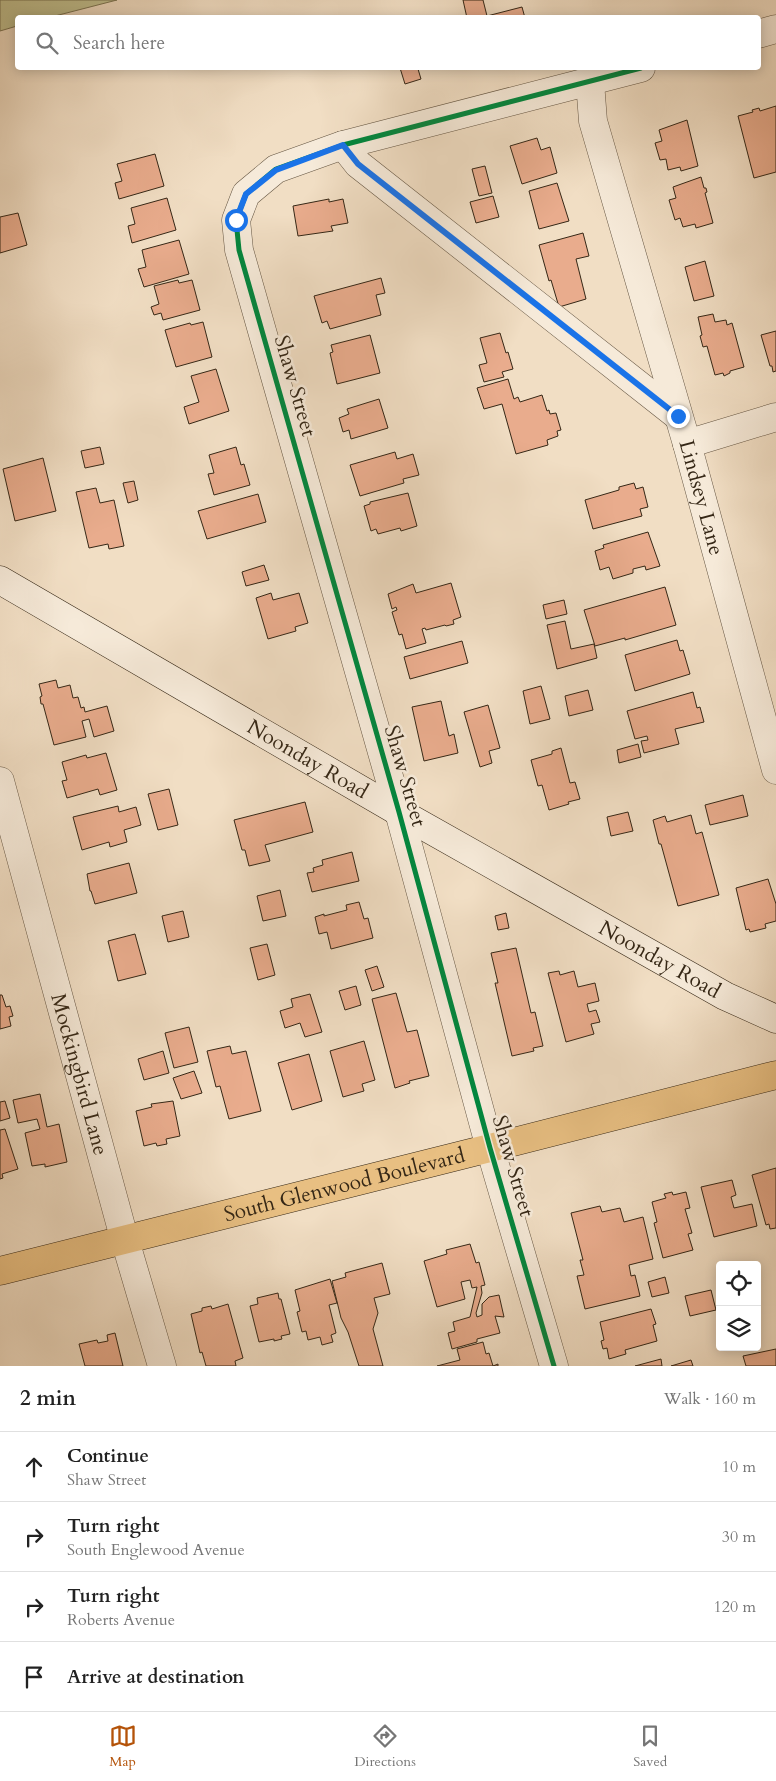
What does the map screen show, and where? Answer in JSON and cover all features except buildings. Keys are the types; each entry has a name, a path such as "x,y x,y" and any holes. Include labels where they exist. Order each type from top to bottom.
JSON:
{"main road":[{"name":"South Glenwood Boulevard","path":"0,1272 776,1075"}],"street":[{"path":"761,33 776,29"},
{"path":"634,70 343,145 358,164 678,416"},
{"name":"Lindsey Lane","path":"590,82 593,121 687,444 776,770"},
{"name":"Shaw Street","path":"343,145 276,170 246,194 236,220 239,250 399,812 490,1148 554,1366"},
{"path":"687,444 776,417"},
{"name":"Noonday Road","path":"0,580 399,812 725,996 776,1020"},
{"name":"Mockingbird Lane","path":"0,781 125,1239 162,1366"}],"green space":[{"path":"0,0 117,0 59,15 15,15 15,27 0,31"}],"cycle path":[{"path":"554,1366 490,1148 399,812 239,250 236,220 246,194 276,169 343,145 633,70"}],"route":[{"path":"236,220 246,194 276,170 343,145 358,164 678,416"}]}
